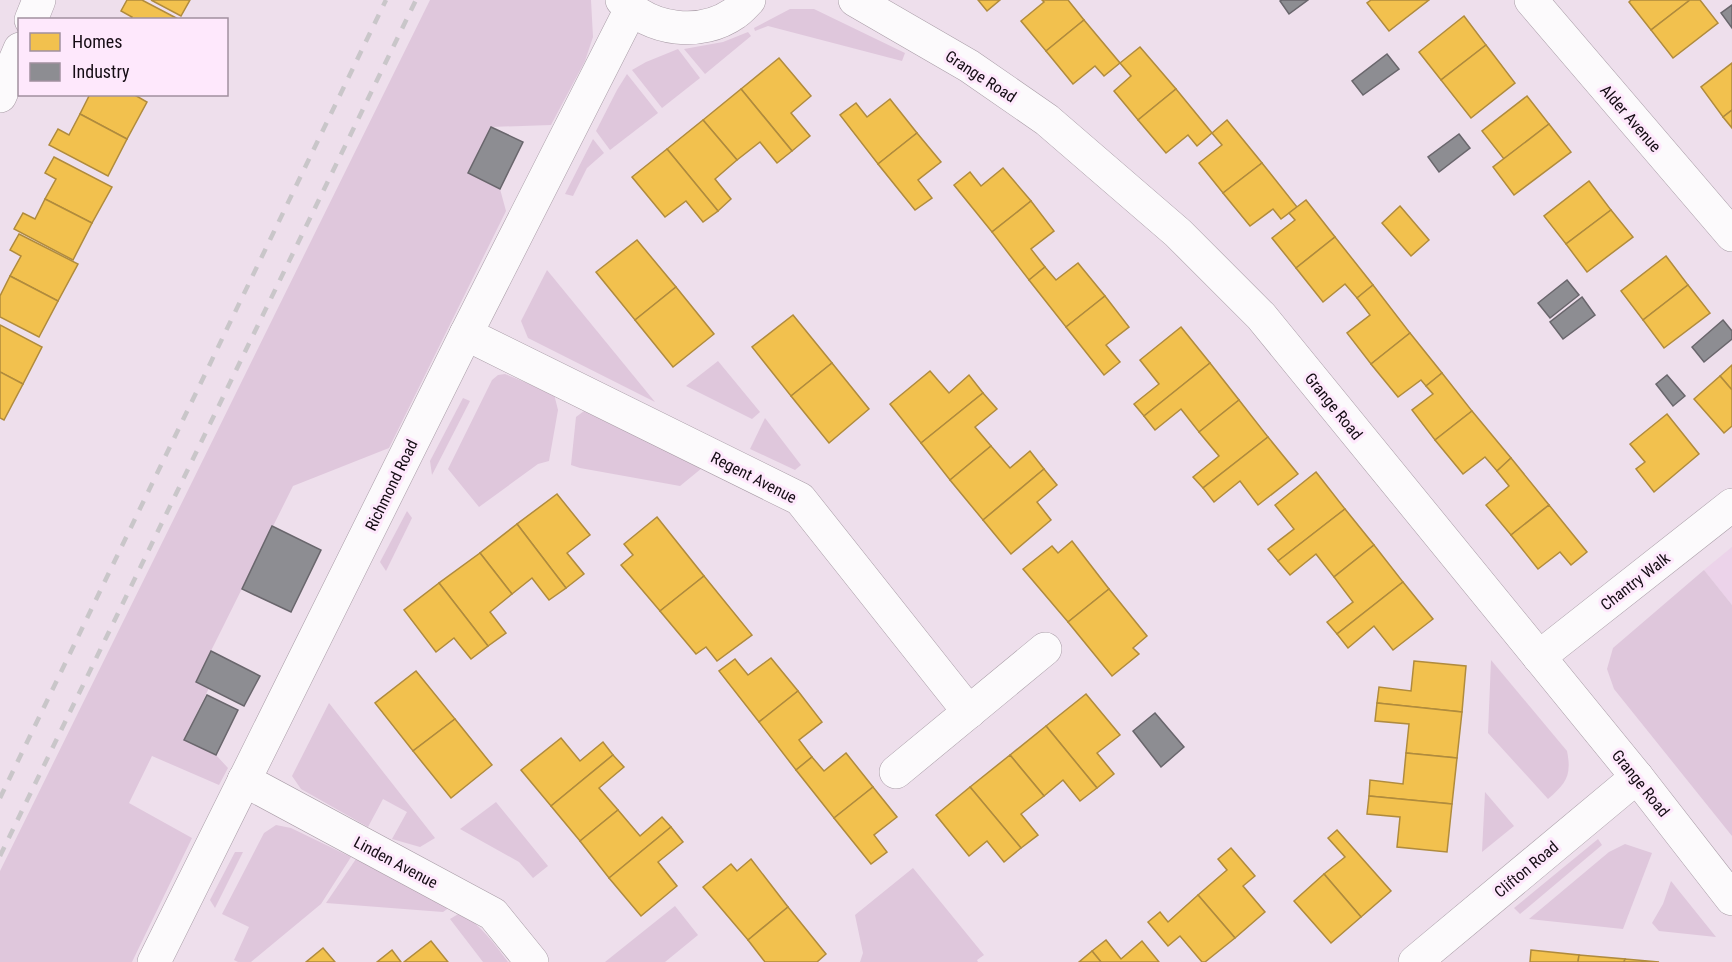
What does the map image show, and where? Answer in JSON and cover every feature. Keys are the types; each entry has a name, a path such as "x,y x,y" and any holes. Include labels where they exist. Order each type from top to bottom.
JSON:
{"street":[{"path":"33,18 39,0"},
{"path":"626,5 655,23 682,28 710,25 735,13 749,0"},
{"name":"Grange Road","path":"855,0 969,66 1047,120 1178,233 1261,316 1637,777 1732,899"},
{"name":"Alder Avenue","path":"1531,0 1732,235"},
{"name":"Richmond Road","path":"154,962 466,334 626,5"},
{"path":"0,96 18,54"},
{"name":"Regent Avenue","path":"466,334 800,499 969,712"},
{"name":"Chantry Walk","path":"1539,657 1732,505"},
{"path":"896,772 1045,649"},
{"name":"Clifton Road","path":"1415,962 1637,777"},
{"name":"Linden Avenue","path":"244,780 493,914 532,962"}],"shaded area":[{"path":"430,0 591,0 593,37 585,61 551,125 491,127 468,173 500,189 506,211 389,448 293,486 196,681 209,688 184,740 216,755 228,768 219,785 152,756 129,803 192,838 132,962 0,962 0,871"},
{"path":"790,9 814,9 905,53 902,61 768,26 755,31 754,28"},
{"path":"748,32 751,36 705,74 684,49 723,42"},
{"path":"678,49 700,78 662,108 632,70"},
{"path":"627,74 658,113 610,150 596,131"},
{"path":"593,139 604,153 587,168 573,196 565,194"},
{"path":"547,270 655,402 528,338 521,321"},
{"path":"718,361 760,412 752,419 686,386"},
{"path":"505,374 554,394 558,410 549,461 538,464 479,507 448,469 492,380 498,375"},
{"path":"463,398 470,401 432,475 430,461"},
{"path":"584,411 702,468 680,486 571,465 576,417"},
{"path":"765,418 801,465 795,470 750,449"},
{"path":"407,511 412,518 386,571 380,562"},
{"path":"1732,547 1732,605 1704,570"},
{"path":"1704,570 1732,605 1732,836 1614,689 1607,669 1613,648"},
{"path":"1491,660 1567,751 1568,773 1563,783 1548,799 1488,733"},
{"path":"329,703 435,838 420,847 392,839 407,812 383,799 368,827 301,789 292,776"},
{"path":"1485,792 1514,826 1482,852"},
{"path":"496,802 548,866 533,878 519,862 460,829"},
{"path":"276,825 291,828 351,857 321,904 251,962 238,962 234,960 249,927 222,914 264,833"},
{"path":"1598,839 1602,845 1520,914 1514,908"},
{"path":"1625,844 1652,853 1623,929 1529,919 1609,852"},
{"path":"235,852 243,852 215,908 210,900"},
{"path":"356,859 450,907 443,912 326,903"},
{"path":"913,868 984,955 977,960 978,962 860,962 863,953 855,915"},
{"path":"1671,881 1716,937 1659,931 1652,923 1663,904"},
{"path":"675,906 698,935 665,962 605,962"},
{"path":"460,913 481,929 508,962 483,962 450,919"}],"building: Homes":[{"path":"127,0 142,0 176,18 131,18 121,11"},
{"path":"151,0 190,0 181,16"},
{"path":"978,0 1000,0 987,11"},
{"path":"1042,0 1068,0 1084,20 1046,51 1021,21 1044,2"},
{"path":"1371,0 1429,0 1389,31 1367,3"},
{"path":"1631,0 1690,0 1651,30 1629,2"},
{"path":"1690,0 1700,0 1718,23 1673,58 1651,30"},
{"path":"1464,16 1486,45 1441,80 1419,52"},
{"path":"1084,20 1120,63 1104,76 1095,66 1073,84 1046,51"},
{"path":"1486,45 1515,83 1471,118 1441,80"},
{"path":"1140,47 1176,89 1138,120 1114,91 1131,76 1120,63"},
{"path":"779,58 811,96 791,113 810,136 792,151 741,89"},
{"path":"1732,63 1732,110 1723,117 1701,87"},
{"path":"741,89 792,151 777,163 760,142 737,160 703,120"},
{"path":"1176,89 1212,133 1197,146 1188,135 1166,153 1138,120"},
{"path":"89,96 136,96 147,102 127,139 80,114"},
{"path":"1527,96 1549,124 1504,159 1482,131"},
{"path":"890,99 917,133 878,164 840,115 856,103 867,117"},
{"path":"1732,110 1732,128 1723,117"},
{"path":"80,114 127,139 108,176 49,145 58,129 69,135"},
{"path":"703,120 737,160 715,179 731,199 718,211 667,149"},
{"path":"1227,120 1262,163 1223,193 1199,163 1222,145 1212,133"},
{"path":"1549,124 1571,152 1514,195 1493,167"},
{"path":"917,133 941,162 918,180 932,198 915,210 878,164"},
{"path":"667,149 718,211 703,222 686,201 665,217 632,177"},
{"path":"54,157 112,187 92,223 45,199 56,179 45,173"},
{"path":"1262,163 1297,207 1281,219 1273,209 1250,226 1223,193"},
{"path":"1003,168 1031,201 992,232 954,185 970,172 981,186"},
{"path":"1589,181 1611,210 1566,244 1544,216"},
{"path":"45,199 92,223 73,260 14,229 23,213 35,219"},
{"path":"1306,200 1335,237 1296,268 1272,238 1295,220 1289,213"},
{"path":"1031,201 1054,231 1031,249 1045,267 1029,280 992,232"},
{"path":"1400,206 1429,240 1411,256 1382,223"},
{"path":"1611,210 1633,237 1587,272 1566,244"},
{"path":"19,234 78,264 58,301 10,276 21,256 10,250"},
{"path":"1335,237 1373,285 1357,298 1345,284 1323,302 1296,268"},
{"path":"637,240 676,287 635,320 596,272"},
{"path":"1666,256 1688,285 1643,320 1621,291"},
{"path":"1078,263 1105,296 1066,327 1029,280 1045,267 1056,280"},
{"path":"10,276 58,301 39,337 0,317 0,296"},
{"path":"1373,285 1410,333 1371,364 1347,333 1370,315 1357,298"},
{"path":"1688,285 1710,313 1664,348 1643,320"},
{"path":"676,287 714,334 673,367 635,320"},
{"path":"1105,296 1129,327 1106,345 1120,362 1104,375 1066,327"},
{"path":"793,315 832,363 791,396 752,347"},
{"path":"0,325 42,347 23,384 0,372"},
{"path":"1181,327 1210,363 1144,416 1134,404 1159,384 1140,360"},
{"path":"1410,333 1442,373 1426,386 1421,380 1398,397 1371,364"},
{"path":"832,363 869,409 829,443 791,396"},
{"path":"1210,363 1239,400 1199,432 1181,409 1155,430 1144,416"},
{"path":"1732,365 1732,390 1720,376"},
{"path":"930,371 949,393 969,375 983,393 921,443 890,404"},
{"path":"0,372 23,384 4,420 0,418"},
{"path":"1442,373 1472,411 1435,440 1412,410 1433,394 1426,386"},
{"path":"1720,376 1732,390 1732,426 1724,433 1694,399"},
{"path":"983,393 997,409 975,427 991,446 950,480 921,443"},
{"path":"1239,400 1268,437 1203,488 1193,477 1219,456 1199,432"},
{"path":"1472,411 1511,458 1497,471 1485,457 1463,474 1435,440"},
{"path":"1667,414 1699,454 1654,492 1636,469 1645,462 1630,444"},
{"path":"1268,437 1298,474 1258,505 1240,481 1214,502 1203,488"},
{"path":"991,446 1010,468 1030,451 1044,469 983,520 950,480"},
{"path":"1511,458 1549,505 1511,535 1486,505 1509,486 1497,471"},
{"path":"1044,469 1057,485 1037,502 1051,520 1011,554 983,520"},
{"path":"1316,472 1345,509 1278,561 1268,549 1294,529 1275,505"},
{"path":"557,494 590,535 567,553 584,574 566,588 517,524"},
{"path":"1549,505 1587,552 1571,565 1560,552 1538,569 1511,535"},
{"path":"1345,509 1374,545 1334,577 1316,554 1290,575 1278,561"},
{"path":"657,517 704,576 660,611 621,565 633,555 624,544"},
{"path":"517,524 566,588 549,600 532,578 512,594 480,553"},
{"path":"1072,541 1109,589 1068,622 1023,569 1052,546 1058,553"},
{"path":"1374,545 1403,582 1337,634 1327,622 1353,602 1334,577"},
{"path":"480,553 512,594 490,612 506,633 488,646 439,583"},
{"path":"704,576 752,635 717,661 706,647 696,654 660,611"},
{"path":"1403,582 1433,619 1393,650 1374,626 1348,648 1337,634"},
{"path":"439,583 488,646 471,659 454,638 436,652 404,610"},
{"path":"1109,589 1147,636 1133,648 1139,654 1112,676 1068,622"},
{"path":"771,658 798,691 759,722 719,671 735,659 748,675"},
{"path":"1414,661 1466,666 1462,712 1377,703 1379,687 1411,691"},
{"path":"416,671 455,719 413,751 375,703"},
{"path":"798,691 822,722 799,740 812,757 796,770 759,722"},
{"path":"1086,694 1120,735 1097,753 1114,774 1097,788 1046,726"},
{"path":"1377,703 1462,712 1457,758 1406,753 1409,724 1375,721"},
{"path":"455,719 492,765 451,798 413,751"},
{"path":"1046,726 1097,788 1080,801 1063,780 1044,796 1010,755"},
{"path":"561,738 580,761 603,742 613,755 551,806 521,770"},
{"path":"846,753 873,787 834,818 796,770 812,757 824,771"},
{"path":"1406,753 1457,758 1452,804 1369,796 1370,780 1403,784"},
{"path":"613,755 624,767 599,788 618,810 580,841 551,806"},
{"path":"1010,755 1044,796 1021,814 1038,835 1021,848 970,787"},
{"path":"873,787 897,817 874,835 887,852 871,864 834,818"},
{"path":"970,787 1021,848 1004,862 987,841 969,856 936,815"},
{"path":"1369,796 1452,804 1447,852 1397,847 1400,817 1367,814"},
{"path":"618,810 640,836 662,817 671,827 609,878 580,841"},
{"path":"671,827 683,842 658,862 677,886 641,916 609,878"},
{"path":"1337,830 1391,891 1361,917 1324,874 1345,857 1328,838"},
{"path":"1231,848 1255,876 1243,886 1265,912 1235,938 1198,895 1227,870 1218,859"},
{"path":"751,859 788,907 748,940 703,887 731,864 737,871"},
{"path":"1324,874 1361,917 1331,943 1294,901"},
{"path":"1198,895 1235,938 1205,962 1202,962 1180,936 1168,946 1148,922 1160,912 1168,922"},
{"path":"788,907 826,954 817,962 765,962 748,940"},
{"path":"1106,940 1121,959 1142,941 1159,962 1101,962 1092,951"},
{"path":"431,941 448,962 404,962"},
{"path":"323,948 335,962 306,962"},
{"path":"392,950 401,962 377,962"},
{"path":"1531,950 1579,955 1578,962 1530,962"},
{"path":"1092,951 1101,962 1079,962"},
{"path":"1579,955 1625,959 1624,962 1578,962"},
{"path":"1625,959 1659,962 1624,962"}],"building: Industry":[{"path":"1308,0 1289,14 1280,1"},
{"path":"1732,5 1732,28 1721,13"},
{"path":"1387,54 1399,69 1363,95 1352,81"},
{"path":"491,127 523,142 500,189 468,173"},
{"path":"1459,134 1470,148 1439,172 1428,157"},
{"path":"1567,280 1579,295 1550,318 1538,303"},
{"path":"1582,297 1595,315 1563,339 1550,322"},
{"path":"1723,320 1732,331 1732,339 1704,362 1692,347"},
{"path":"1667,375 1685,396 1673,406 1656,384"},
{"path":"272,526 321,550 291,612 242,589"},
{"path":"211,651 260,676 244,706 196,682"},
{"path":"207,695 238,710 216,755 184,740"},
{"path":"1155,713 1184,747 1161,767 1133,731"}],"railway":[{"path":"0,798 386,0"},
{"path":"0,856 416,0"}]}
